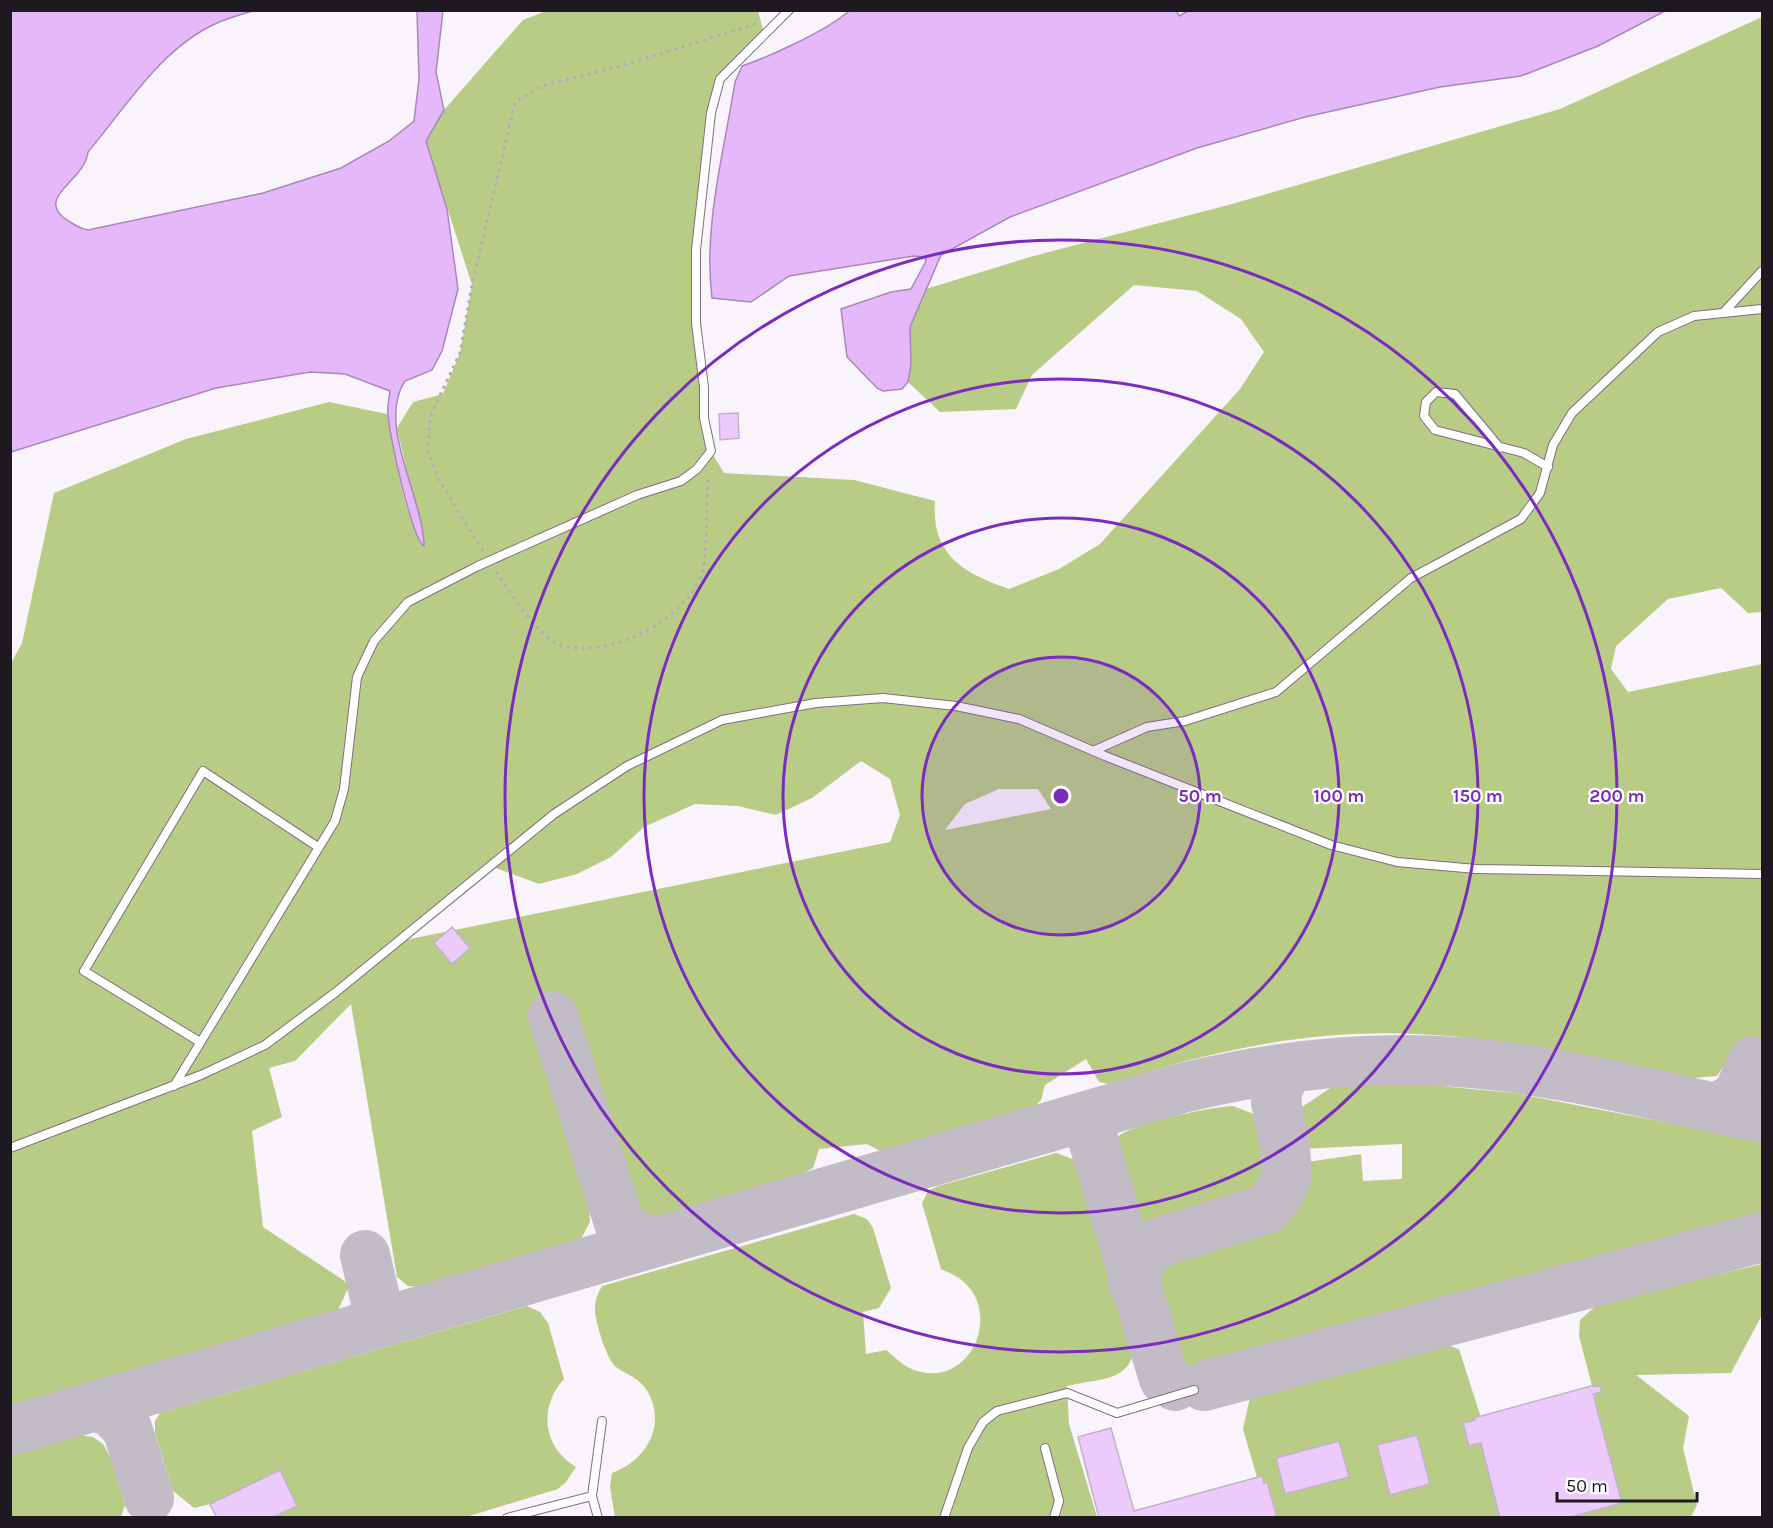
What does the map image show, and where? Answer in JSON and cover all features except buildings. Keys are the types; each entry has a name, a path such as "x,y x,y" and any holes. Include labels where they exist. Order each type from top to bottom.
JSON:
{"lane":[{"path":"174,1086 335,821 344,789 357,677 374,641 408,602 489,561 636,495 681,481 697,469 711,451 704,418 704,387 696,323 696,250 711,114 720,79 786,13"},
{"path":"1724,312 1762,271"},
{"path":"1093,751 1147,727 1185,721 1276,693 1411,578 1521,519 1540,494 1553,444 1572,413 1658,332 1694,316 1762,309"},
{"path":"1500,448 1455,394 1436,392 1426,402 1424,416 1435,430 1500,448 1524,453 1548,467"},
{"path":"10,1148 174,1086 265,1045 336,992 554,814 627,766 722,720 816,703 883,698 956,706 1019,719 1093,751 1331,845 1396,862 1476,868 1762,874"},
{"path":"200,1042 84,971 203,771 318,848"},
{"path":"944,1518 968,1448 983,1422 997,1411 1067,1393 1117,1413 1194,1390"},
{"path":"598,1518 592,1496 602,1421"},
{"path":"1045,1448 1059,1501 1054,1518"},
{"path":"507,1518 592,1496"}],"path":[{"path":"711,451 703,569 681,606 642,635 599,649 558,644 531,621 489,561 464,516 439,480 428,452 430,417 460,353 472,285 515,102 542,86 621,66 786,13"}],"green space":[{"path":"546,11 758,11 764,33 720,79 711,114 696,250 696,323 704,387 704,440 724,473 854,480 935,501 938,535 953,559 977,576 1009,589 1059,569 1100,544 1240,389 1264,352 1241,319 1197,291 1134,285 1032,375 1016,409 940,412 908,382 911,364 910,327 926,289 1030,257 1232,204 1560,109 1762,17 1762,612 1748,613 1721,588 1668,599 1616,646 1611,669 1628,692 1762,664 1762,1071 1723,1067 1717,1076 1694,1078 1511,1043 1465,1037 1372,1033 1271,1043 1182,1062 1109,1084 1099,1082 1086,1059 1045,1085 1041,1100 1033,1108 889,1151 880,1151 867,1144 819,1149 813,1168 800,1175 653,1217 638,1212 630,1202 576,1027 590,1222 582,1237 574,1243 420,1287 408,1286 397,1277 351,1004 295,1061 269,1068 282,1117 252,1131 263,1227 349,1286 339,1308 331,1315 11,1405 10,665 22,643 54,493 186,439 329,402 387,414 405,502 417,534 424,545 397,428 413,402 443,394 460,353 472,285 426,141 444,110 523,20","holes":["861,761 890,779 900,815 890,842 400,941 491,866 539,884 577,874 611,857 644,827 695,804 738,806 776,815 812,798","999,789 1038,789 1051,809 945,830 965,804"]},
{"path":"1410,1083 1513,1093 1762,1141 1762,1213 1187,1366 1175,1362 1160,1346 1152,1323 1146,1287 1162,1263 1266,1233 1283,1220 1293,1204 1300,1163 1361,1154 1363,1181 1402,1179 1402,1144 1300,1149 1293,1122 1299,1109 1335,1085"},
{"path":"1233,1106 1260,1118 1276,1142 1279,1168 1274,1182 1268,1188 1253,1195 1210,1206 1155,1229 1132,1217 1120,1206 1112,1192 1107,1172 1107,1154 1115,1139 1123,1133 1153,1122 1207,1109"},
{"path":"1056,1153 1081,1162 1091,1173 1136,1334 1130,1362 1124,1370 1106,1379 1067,1386 1069,1424 1097,1517 615,1517 610,1487 612,1473 635,1460 644,1450 654,1427 655,1415 652,1402 643,1385 616,1367 605,1349 595,1313 596,1299 602,1286 854,1214 867,1219 873,1228 891,1288 879,1308 863,1312 866,1354 886,1350 917,1371 935,1373 952,1369 965,1359 974,1346 979,1330 980,1313 975,1297 965,1283 941,1269 922,1203 928,1191 938,1186"},
{"path":"1762,1264 1762,1315 1731,1373 1636,1375 1689,1416 1683,1448 1697,1505 1691,1517 1135,1518 1259,1484 1243,1429 1250,1397 1438,1342 1459,1349 1483,1424 1595,1397 1579,1336 1580,1320 1600,1302"},
{"path":"527,1306 540,1312 548,1323 564,1379 550,1402 548,1426 557,1449 576,1467 558,1489 466,1517 217,1517 210,1504 194,1508 173,1491 155,1433 155,1421 160,1413"},
{"path":"79,1435 93,1437 103,1444 111,1459 125,1505 121,1517 11,1517 11,1456"}],"shaded area":[{"path":"11,10 252,11 217,23 179,47 146,80 88,152 85,162 56,202 57,209 63,217 78,227 88,230 263,193 341,168 389,141 414,121 419,79 417,11 443,11 436,72 444,110 426,141 447,209 458,289 442,351 432,370 405,381 397,399 396,418 398,440 417,506 424,546 413,526 392,443 388,415 390,391 345,374 310,372 216,388 11,452"},
{"path":"1190,10 1665,11 1598,46 1521,76 1440,87 1305,117 1197,148 1010,217 941,255 910,327 911,364 908,382 902,389 883,391 877,388 847,357 841,309 891,292 911,289 926,261 925,257 914,256 789,276 751,302 712,298 710,244 712,217 735,82 742,66 798,42 827,27 849,11 1177,11 1179,16"}],"taxiway":[{"path":"553,1016 620,1226 643,1238"},
{"path":"10,1431 1182,1088 1216,1080 1285,1068 1353,1061 1458,1062 1534,1071 1611,1085 1762,1118"},
{"path":"1723,1104 1737,1097 1753,1061"},
{"path":"1133,1284 1143,1254 1157,1243 1267,1209 1279,1193 1287,1175 1285,1147 1276,1102 1278,1088 1285,1075"},
{"path":"1095,1123 1091,1133 1164,1379 1175,1386"},
{"path":"1204,1386 1762,1237"},
{"path":"365,1255 377,1306 373,1315"},
{"path":"94,1406 111,1412 127,1428 149,1498"}]}
